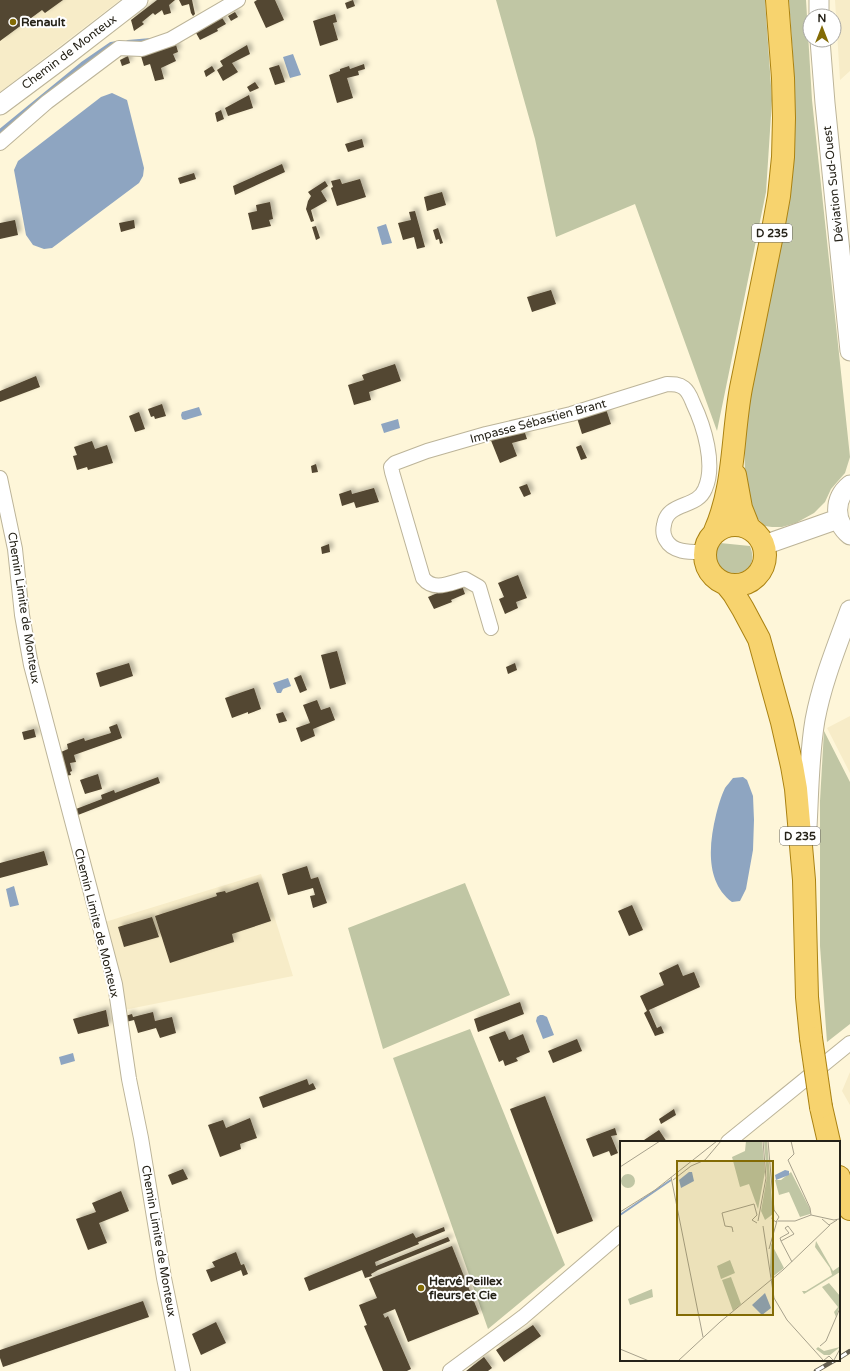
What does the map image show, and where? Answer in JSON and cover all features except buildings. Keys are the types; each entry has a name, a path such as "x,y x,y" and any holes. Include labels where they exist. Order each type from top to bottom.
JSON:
{"main road":[{"name":"Chemin de Monteux","path":"0,104 138,0"},
{"name":"D 235","path":"715,531 722,515 733,464 736,415 779,196 783,157 784,118 778,0"},
{"name":"Déviation Sud-Ouest","path":"821,48 826,118 850,351"},
{"name":"D 235","path":"733,464 741,508 749,528"},
{"path":"850,484 844,491 837,505 837,515 840,524 850,535"},
{"path":"764,545 838,519"},
{"path":"734,524 743,525 749,528 759,536 764,545 766,554 764,564 758,575 753,580 744,584 726,584 717,580 710,573 706,565 704,552 709,538 715,531 724,526 734,524"},
{"name":"D 235","path":"758,575 756,588 759,639 782,722 796,789 804,880 806,990 810,1038 821,1106 829,1141"},
{"name":"D 235","path":"726,584 737,599 759,639"},
{"path":"804,880 811,754 815,720 823,689 850,610"},
{"path":"840,1180 850,1209"}],"street":[{"path":"0,143 47,102 118,48 142,49 171,39 238,0"},
{"name":"Impasse Sébastien Brant","path":"491,628 479,587 465,579 437,586 428,584 423,578 392,472 391,467 394,463 479,436 571,414 667,384 683,386 688,391 701,419 704,430 708,456 708,481 704,491 698,499 676,507 669,512 664,520 663,529 666,539 673,547 682,551 704,552"},
{"name":"Chemin Limite de Monteux","path":"0,478 15,549 22,615 31,665 115,984 129,1080 141,1138 164,1278 183,1371"},
{"path":"729,1141 850,1043"},
{"path":"450,1371 523,1317 620,1234"}],"shaded area":[{"path":"0,0 120,0 0,92"},
{"path":"835,0 850,0 850,71 840,80 838,48 842,48 842,8 836,8"},
{"path":"850,716 850,773 827,728"},
{"path":"261,874 293,976 124,1010 105,922"},
{"path":"850,1072 850,1105 842,1091"}],"green space":[{"path":"496,0 765,0 772,100 766,192 717,431 635,204 556,237 535,139"},
{"path":"789,0 806,0 806,8 802,8 802,48 809,48 812,100 850,457 845,473 831,489 825,502 814,513 796,523 782,527 772,527 765,526 751,512 746,496 744,445 748,405 790,199 795,146 794,70"},
{"path":"720,543 750,546 752,559 749,567 741,572 732,573 723,570 717,564 715,555"},
{"path":"824,731 850,782 850,1024 827,1042 820,946 820,801"},
{"path":"465,883 510,995 383,1049 348,928"},
{"path":"470,1029 565,1265 488,1329 393,1058"}],"water":[{"path":"293,54 301,75 290,78 283,57"},
{"path":"112,93 127,100 144,168 143,176 139,183 52,248 44,249 33,245 26,235 14,170 18,161 101,97"},
{"path":"386,224 392,243 382,245 377,227"},
{"path":"199,407 202,415 185,420 182,419 182,412"},
{"path":"398,419 400,428 384,433 381,424"},
{"path":"288,678 291,686 283,689 281,693 277,693 273,683"},
{"path":"743,777 747,780 753,796 753,850 746,889 740,901 732,902 723,894 713,873 711,862 712,838 717,812 725,788 733,778"},
{"path":"14,886 19,905 10,907 6,889"},
{"path":"540,1015 547,1017 554,1035 543,1039 536,1021 537,1017"},
{"path":"73,1053 75,1061 61,1065 59,1057"}],"waterway":[{"path":"128,42 151,40"},
{"path":"0,131 82,64 111,44 117,43"}],"railway":[{"path":"840,1357 850,1351"},
{"path":"816,1371 833,1361"}],"place":[{"name":"Renault","path":"13,22"},
{"name":"Hervé Peillex fleurs et Cie","path":"421,1288"}]}
